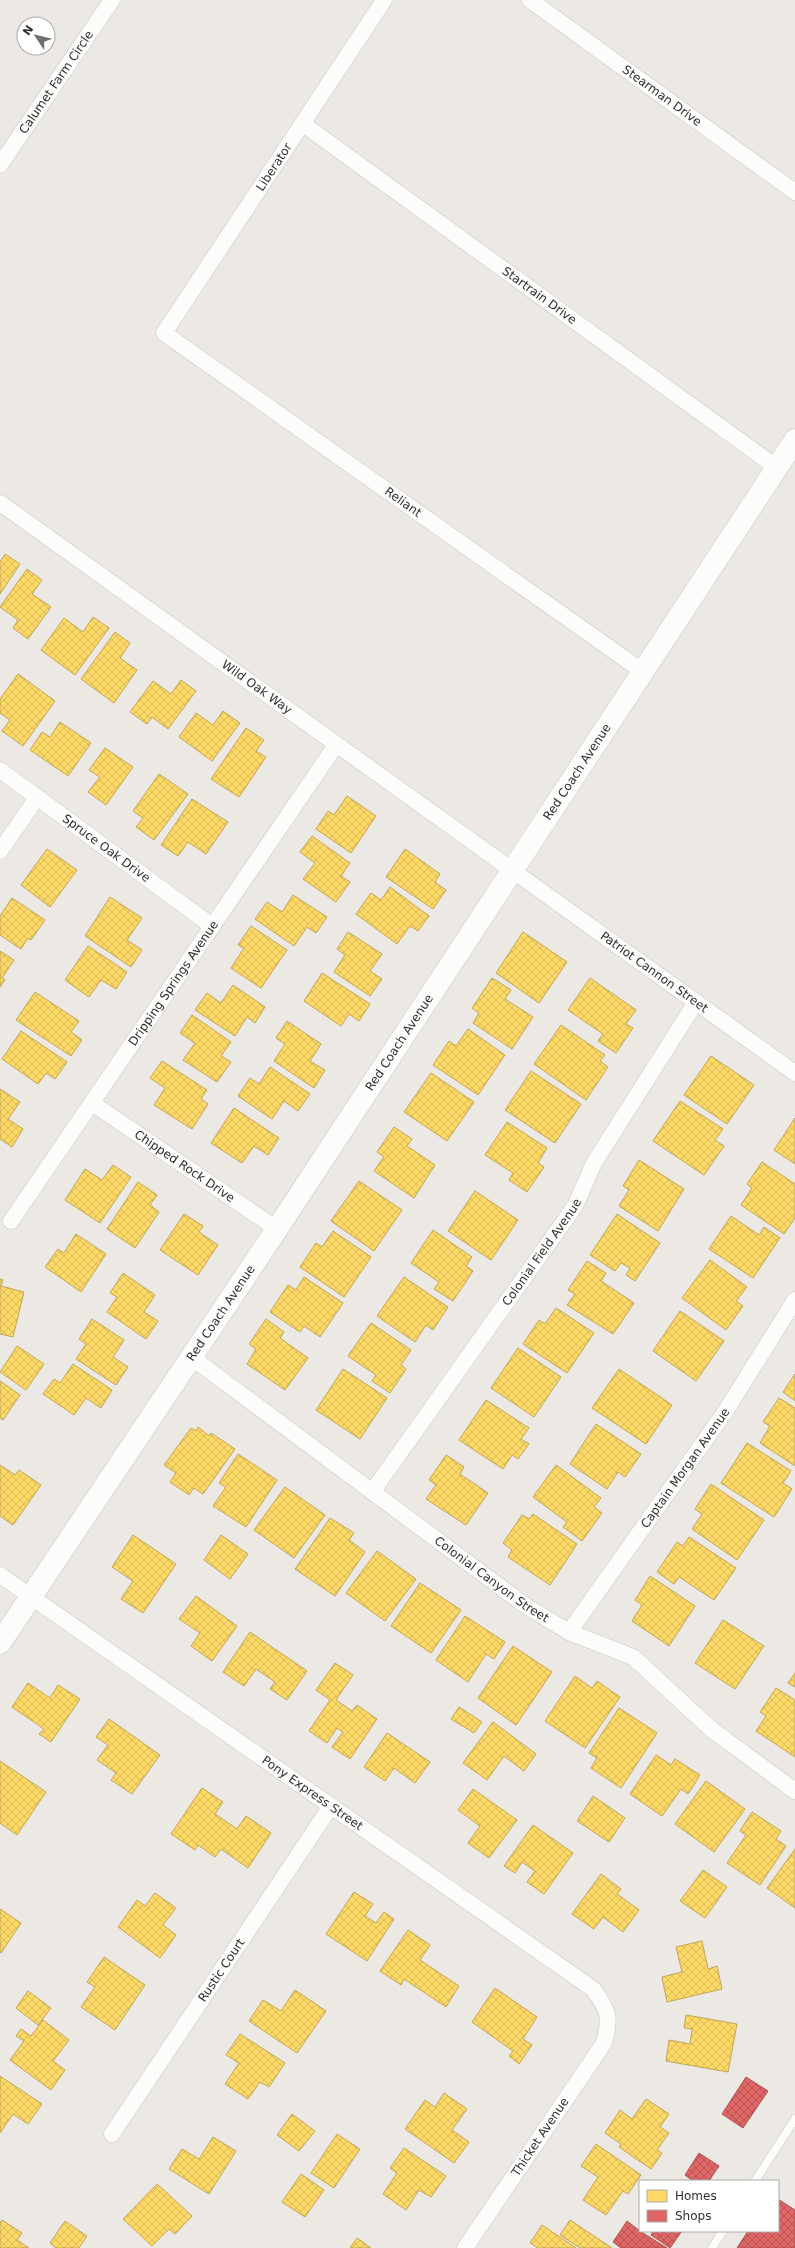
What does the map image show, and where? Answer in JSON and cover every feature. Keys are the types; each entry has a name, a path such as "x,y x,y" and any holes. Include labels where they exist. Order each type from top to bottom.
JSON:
{"street":[{"name":"Calumet Farm Circle","path":"0,165 112,0"},
{"name":"Liberator","path":"164,333 384,0"},
{"name":"Stearman Drive","path":"530,0 795,192"},
{"name":"Startrain Drive","path":"303,124 776,467"},
{"name":"Reliant","path":"164,333 642,672"},
{"name":"Red Coach Avenue","path":"0,1643 277,1229 795,440"},
{"name":"Wild Oak Way","path":"0,504 513,871"},
{"name":"Dripping Springs Avenue","path":"11,1221 336,745"},
{"name":"Spruce Oak Drive","path":"0,770 212,926"},
{"path":"0,851 37,798"},
{"name":"Patriot Cannon Street","path":"513,871 795,1073"},
{"name":"Colonial Field Avenue","path":"372,1492 576,1206 594,1163 696,1002"},
{"name":"Chipped Rock Drive","path":"92,1103 277,1229"},
{"name":"Captain Morgan Avenue","path":"569,1632 725,1412 795,1300"},
{"name":"Colonial Canyon Street","path":"191,1357 526,1606 569,1632 634,1657 711,1729 795,1791"},
{"name":"Pony Express Street","path":"0,1575 594,1989 605,2004 610,2022"},
{"name":"Rustic Court","path":"112,2134 331,1806"},
{"name":"Thicket Avenue","path":"465,2248 604,2043 610,2022"}],"lane":[{"path":"756,2180 795,2119"},
{"path":"712,2248 722,2232"}],"building: Homes":[{"path":"5,554 20,564 0,594 0,562"},
{"path":"27,569 42,580 32,594 51,607 28,639 13,628 18,620 0,607"},
{"path":"93,617 109,628 75,675 41,650 64,618 83,632"},
{"path":"115,632 130,643 120,658 137,670 114,703 81,679"},
{"path":"18,674 55,701 23,746 2,731 10,720 0,713 0,699"},
{"path":"181,680 196,691 168,729 152,717 147,724 130,712 153,681 171,694"},
{"path":"223,711 240,723 212,761 179,737 196,713 213,725"},
{"path":"60,722 91,743 68,776 30,750 42,732 50,737"},
{"path":"246,728 264,740 256,751 266,757 239,797 211,779"},
{"path":"105,748 133,767 106,805 88,792 100,777 89,770"},
{"path":"159,774 188,794 154,840 136,827 143,818 133,811"},
{"path":"347,796 376,816 351,853 316,829 328,811 334,815"},
{"path":"192,799 228,822 206,854 188,842 178,856 161,845"},
{"path":"312,836 350,863 341,876 350,882 336,902 303,879 315,863 300,852"},
{"path":"47,849 77,870 50,907 21,885"},
{"path":"405,849 440,874 435,882 446,890 433,909 386,877"},
{"path":"390,887 429,916 418,931 410,926 397,944 356,914 371,893 381,900"},
{"path":"293,895 327,917 316,933 307,927 294,946 255,919 267,902 282,912"},
{"path":"110,897 142,918 127,940 142,950 131,967 85,936"},
{"path":"12,898 45,920 31,940 28,938 21,949 0,935 0,916"},
{"path":"251,926 287,950 261,988 231,968 244,948 238,945"},
{"path":"348,932 382,954 370,971 382,979 370,996 334,972 345,955 337,949"},
{"path":"523,932 567,962 539,1003 496,973"},
{"path":"88,946 127,972 116,989 101,980 89,997 65,980"},
{"path":"0,951 14,960 2,978 5,980 0,987"},
{"path":"322,973 370,1004 359,1021 349,1014 341,1026 304,1001"},
{"path":"492,978 511,990 505,999 533,1017 512,1049 473,1023 479,1013 472,1008"},
{"path":"590,978 636,1010 626,1024 633,1028 616,1053 598,1041 603,1034 568,1010"},
{"path":"233,985 265,1007 255,1023 247,1017 235,1036 195,1010 207,993 221,1003"},
{"path":"35,992 79,1021 71,1032 82,1040 71,1056 16,1020"},
{"path":"192,1015 231,1042 221,1056 231,1062 217,1082 183,1060 195,1043 180,1033"},
{"path":"287,1021 321,1044 310,1061 325,1070 314,1088 274,1061 285,1044 276,1038"},
{"path":"561,1025 605,1055 600,1061 608,1067 586,1100 534,1064"},
{"path":"468,1029 505,1055 478,1095 433,1065 449,1041 456,1046"},
{"path":"21,1031 67,1062 55,1079 46,1073 38,1084 2,1059"},
{"path":"711,1056 754,1085 727,1124 684,1095"},
{"path":"162,1061 207,1090 201,1099 208,1104 192,1129 154,1105 165,1088 150,1078"},
{"path":"270,1067 310,1094 298,1111 284,1101 272,1119 238,1096 250,1078 259,1084"},
{"path":"531,1071 581,1104 555,1143 505,1110"},
{"path":"431,1073 474,1102 447,1141 404,1112"},
{"path":"0,1089 20,1102 8,1119 23,1129 12,1147 0,1139"},
{"path":"680,1101 723,1129 715,1140 724,1146 704,1175 653,1141"},
{"path":"234,1108 279,1138 268,1155 254,1146 242,1163 211,1143"},
{"path":"795,1118 795,1164 774,1150"},
{"path":"507,1122 547,1148 538,1163 544,1167 527,1192 509,1180 513,1173 485,1155"},
{"path":"394,1127 412,1139 407,1146 435,1165 414,1198 374,1171 384,1157 377,1152"},
{"path":"639,1160 684,1189 658,1231 619,1206 629,1190 623,1186"},
{"path":"762,1162 795,1184 795,1218 784,1234 741,1205 752,1188 747,1184"},
{"path":"113,1165 131,1177 100,1223 65,1200 85,1169 102,1180"},
{"path":"359,1181 402,1210 374,1251 331,1221"},
{"path":"138,1182 157,1195 150,1205 159,1212 135,1248 107,1229"},
{"path":"475,1191 518,1220 491,1260 448,1231"},
{"path":"184,1214 203,1226 199,1232 218,1245 198,1275 160,1250"},
{"path":"617,1214 660,1243 635,1281 626,1275 630,1268 621,1263 615,1271 590,1255"},
{"path":"731,1216 759,1235 764,1227 780,1238 753,1278 709,1249"},
{"path":"433,1230 472,1257 466,1266 473,1271 453,1301 434,1289 439,1282 411,1263"},
{"path":"333,1231 371,1257 344,1297 300,1267 316,1243 322,1247"},
{"path":"76,1234 106,1254 81,1292 45,1267 58,1249 64,1253"},
{"path":"710,1260 747,1287 736,1301 743,1306 726,1330 682,1298"},
{"path":"587,1261 606,1273 601,1281 634,1303 613,1334 567,1305 575,1294 568,1290"},
{"path":"123,1273 155,1295 144,1312 158,1321 146,1339 107,1312 117,1297 110,1293"},
{"path":"304,1277 343,1303 320,1337 304,1326 300,1332 270,1312 288,1285 296,1290"},
{"path":"404,1277 448,1307 433,1330 426,1325 415,1342 377,1316"},
{"path":"0,1279 3,1280 1,1286 24,1292 13,1337 0,1334"},
{"path":"556,1308 594,1333 567,1373 523,1344 539,1320 545,1324"},
{"path":"680,1311 724,1341 696,1381 653,1351"},
{"path":"92,1319 124,1340 113,1357 128,1367 116,1385 76,1359 86,1344 79,1339"},
{"path":"266,1319 284,1332 280,1338 308,1358 285,1390 247,1364 256,1349 249,1344"},
{"path":"371,1323 411,1350 401,1365 406,1369 390,1393 372,1381 376,1375 348,1356"},
{"path":"17,1346 44,1364 26,1390 0,1372"},
{"path":"518,1348 561,1377 534,1417 491,1388"},
{"path":"73,1364 112,1390 101,1408 86,1398 74,1415 43,1394 54,1379 60,1383"},
{"path":"343,1369 387,1398 360,1439 316,1410"},
{"path":"619,1369 672,1405 646,1444 592,1408"},
{"path":"795,1374 795,1401 783,1392"},
{"path":"0,1381 20,1395 3,1420 0,1418"},
{"path":"779,1398 795,1408 795,1466 760,1443 770,1426 763,1422"},
{"path":"486,1400 529,1428 521,1439 529,1444 518,1459 512,1455 503,1469 459,1440"},
{"path":"596,1424 641,1454 625,1477 618,1472 607,1489 570,1464"},
{"path":"198,1427 209,1436 211,1433 235,1449 203,1494 194,1488 189,1495 170,1482 176,1473 164,1465 191,1428 196,1431"},
{"path":"747,1443 791,1471 783,1483 792,1489 774,1517 721,1483"},
{"path":"238,1454 277,1480 246,1527 213,1506 226,1487 219,1483"},
{"path":"446,1455 464,1467 460,1474 488,1493 466,1525 426,1499 436,1485 429,1480"},
{"path":"0,1465 15,1475 19,1470 41,1485 13,1525 0,1516"},
{"path":"556,1465 601,1498 594,1507 602,1513 582,1541 563,1527 567,1522 533,1497"},
{"path":"711,1484 764,1520 737,1560 692,1529 702,1514 695,1509"},
{"path":"285,1487 325,1515 294,1558 254,1530"},
{"path":"533,1514 577,1544 550,1585 508,1557 512,1550 503,1543 522,1515 529,1519"},
{"path":"330,1518 354,1533 349,1540 365,1552 335,1596 295,1569"},
{"path":"133,1535 176,1564 143,1613 121,1599 133,1581 112,1567"},
{"path":"221,1535 248,1554 230,1579 204,1560"},
{"path":"689,1537 736,1568 714,1600 679,1577 674,1584 657,1572 677,1542 683,1546"},
{"path":"377,1551 416,1579 385,1621 346,1593"},
{"path":"650,1576 695,1606 669,1646 632,1621 642,1605 635,1600"},
{"path":"420,1583 461,1610 431,1653 391,1626"},
{"path":"196,1596 237,1626 212,1661 191,1646 200,1633 179,1619"},
{"path":"465,1616 505,1642 494,1659 486,1654 468,1682 436,1660"},
{"path":"723,1620 764,1646 735,1689 695,1663"},
{"path":"250,1632 307,1671 287,1700 270,1689 275,1682 256,1669 244,1686 223,1672"},
{"path":"513,1646 552,1672 516,1725 478,1698"},
{"path":"335,1663 353,1675 336,1700 352,1711 357,1705 377,1719 350,1759 332,1747 343,1732 337,1728 327,1743 309,1731 330,1700 316,1690"},
{"path":"795,1673 795,1687 788,1683"},
{"path":"575,1676 592,1688 597,1681 620,1697 585,1748 545,1721"},
{"path":"28,1683 50,1698 58,1685 80,1699 51,1742 39,1734 44,1729 12,1707"},
{"path":"776,1688 795,1700 795,1757 756,1731 766,1716 760,1712"},
{"path":"459,1707 482,1722 474,1733 451,1719"},
{"path":"619,1708 657,1733 621,1788 591,1768 597,1758 589,1753"},
{"path":"109,1719 160,1755 132,1794 111,1780 116,1773 97,1760 108,1745 96,1737"},
{"path":"493,1722 536,1754 524,1771 504,1756 487,1780 463,1763"},
{"path":"387,1733 430,1762 415,1783 394,1768 385,1781 364,1767"},
{"path":"656,1755 671,1765 675,1759 700,1775 688,1794 681,1789 662,1816 630,1794"},
{"path":"0,1761 46,1792 17,1835 0,1823"},
{"path":"706,1781 745,1809 714,1852 675,1824"},
{"path":"202,1788 223,1802 215,1814 237,1829 246,1816 271,1833 248,1868 221,1849 215,1857 198,1845 195,1850 171,1834"},
{"path":"473,1789 517,1820 489,1858 468,1843 480,1826 458,1810"},
{"path":"593,1796 625,1818 609,1842 577,1821"},
{"path":"752,1812 781,1831 776,1839 786,1846 760,1885 727,1863 746,1835 740,1831"},
{"path":"533,1825 573,1853 544,1894 527,1882 535,1871 522,1862 515,1873 504,1866"},
{"path":"795,1849 795,1908 767,1888"},
{"path":"703,1870 727,1887 705,1918 680,1901"},
{"path":"601,1874 621,1889 617,1894 639,1910 623,1932 603,1917 594,1929 572,1914"},
{"path":"354,1892 373,1904 365,1916 376,1923 384,1912 394,1919 367,1961 326,1934"},
{"path":"155,1893 176,1908 163,1925 176,1935 160,1958 118,1927 137,1900 145,1906"},
{"path":"0,1909 21,1923 1,1953 0,1952"},
{"path":"408,1930 430,1945 420,1960 459,1986 446,2007 404,1979 401,1985 380,1971"},
{"path":"702,1941 708,1969 717,1966 722,1989 667,2002 662,1977 682,1972 676,1947"},
{"path":"104,1957 145,1985 115,2030 81,2007 95,1987 87,1982"},
{"path":"495,1988 537,2017 523,2039 532,2045 519,2064 509,2056 513,2051 472,2022"},
{"path":"295,1990 326,2011 297,2053 249,2021 263,2000 281,2011"},
{"path":"28,1991 51,2008 38,2025 16,2008"},
{"path":"686,2015 737,2024 728,2072 666,2061 669,2040 690,2044 692,2029 684,2028"},
{"path":"43,2020 69,2040 53,2061 65,2070 51,2090 10,2060 24,2041 16,2036 21,2029 31,2036"},
{"path":"240,2034 285,2063 269,2087 260,2082 248,2099 225,2084 239,2063 226,2055"},
{"path":"0,2076 42,2104 28,2124 13,2114 0,2133"},
{"path":"444,2093 467,2109 452,2130 469,2142 454,2163 405,2129 425,2100 435,2107"},
{"path":"646,2099 669,2114 660,2127 669,2133 657,2150 662,2153 651,2169 619,2147 621,2144 605,2133 620,2110 632,2119"},
{"path":"292,2114 315,2131 299,2151 277,2135"},
{"path":"337,2134 360,2149 334,2188 311,2173"},
{"path":"213,2137 236,2151 209,2194 169,2169 182,2149 199,2159"},
{"path":"596,2144 641,2175 628,2194 623,2191 606,2215 583,2200 598,2177 581,2166"},
{"path":"404,2148 446,2176 431,2197 419,2190 406,2210 383,2194 397,2173 390,2168"},
{"path":"301,2174 324,2190 305,2217 282,2202"},
{"path":"157,2184 192,2216 175,2234 169,2229 152,2246 123,2219"},
{"path":"2,2220 22,2233 17,2240 29,2248 0,2248 0,2223"},
{"path":"570,2220 612,2248 580,2248 560,2235"},
{"path":"65,2221 87,2236 79,2248 56,2248 50,2243"},
{"path":"542,2225 576,2248 538,2248 530,2243"},
{"path":"357,2238 371,2248 350,2248"}],"building: Shops":[{"path":"746,2077 768,2091 743,2128 722,2114"},
{"path":"699,2153 719,2166 710,2180 692,2180 685,2175"},
{"path":"779,2200 795,2210 795,2248 737,2248 747,2232 779,2232"},
{"path":"627,2221 639,2230 639,2232 642,2232 667,2248 621,2248 613,2242"},
{"path":"652,2232 681,2232 670,2248 651,2235"}]}
